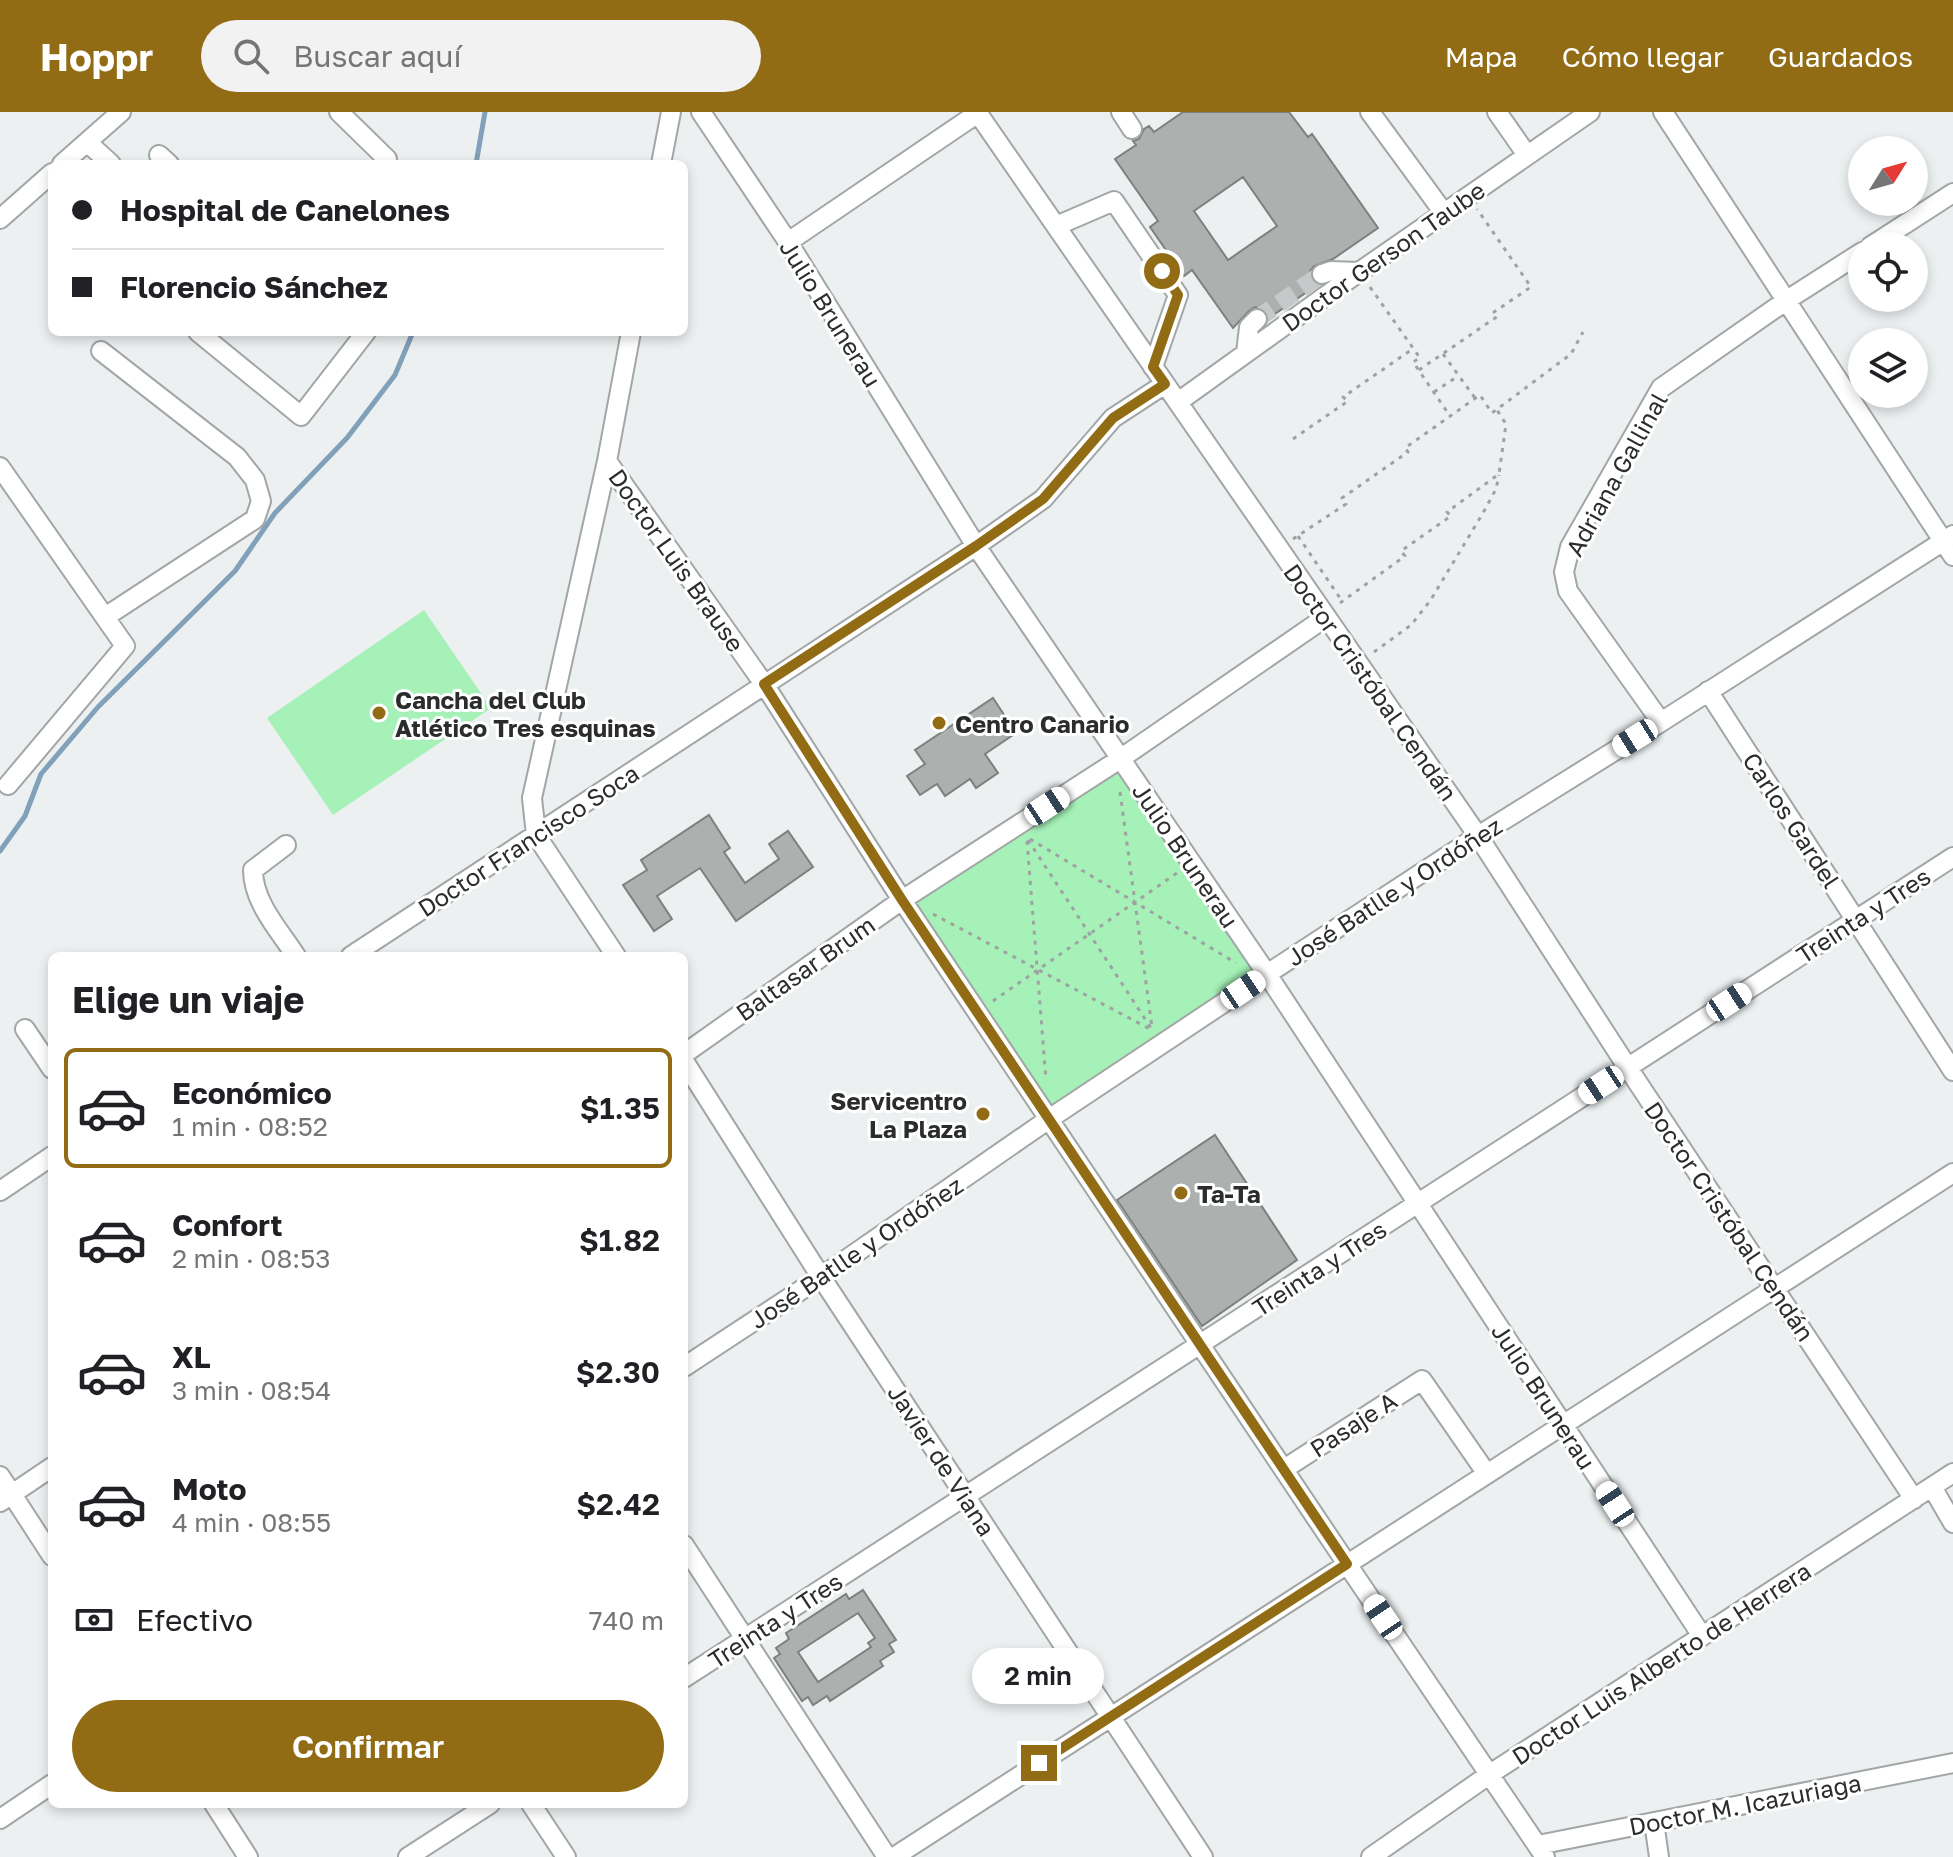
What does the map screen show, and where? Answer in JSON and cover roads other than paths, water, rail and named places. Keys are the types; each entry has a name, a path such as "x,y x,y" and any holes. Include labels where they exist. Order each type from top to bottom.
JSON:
{"street":[{"path":"67,160 121,112"},
{"path":"339,112 387,159"},
{"path":"662,160 671,112"},
{"name":"Julio Brunerau","path":"701,112 788,242 976,546 1267,974 1702,1636"},
{"path":"1121,112 1132,129"},
{"path":"1370,112 1444,213"},
{"path":"1497,112 1527,155"},
{"name":"Doctor Gerson Taube","path":"1178,402 1590,112"},
{"path":"1663,112 1950,544"},
{"path":"788,242 978,113"},
{"name":"Doctor Cristóbal Cendán","path":"978,113 1478,836 1914,1499"},
{"path":"87,142 107,160"},
{"path":"4,208 48,176"},
{"path":"1893,232 1953,193"},
{"path":"1056,226 1114,201 1178,295 1153,367"},
{"name":"Adriana Gallinal","path":"1661,722 1568,591 1564,572 1570,547 1661,388 1848,261"},
{"path":"1322,274 1331,271 1359,272"},
{"path":"1246,353 1249,327 1257,319"},
{"path":"203,336 301,416 363,336"},
{"path":"613,952 536,835 532,798 607,461 630,336"},
{"path":"101,351 237,457 255,480 261,501 255,519 105,617"},
{"name":"Doctor Francisco Soca","path":"357,952 1043,499 1113,418 1165,384"},
{"name":"Doctor Luis Brause","path":"607,461 764,684 902,900 1542,1851"},
{"path":"0,467 125,646 8,785"},
{"name":"José Batlle y Ordóñez","path":"688,1364 821,1277 1049,1119 1478,836 1950,544"},
{"name":"Baltasar Brum","path":"688,1051 902,900 1120,759 1326,617"},
{"name":"Carlos Gardel","path":"1708,691 1953,1071"},
{"path":"286,845 253,870 253,886 293,952"},
{"name":"Treinta y Tres","path":"688,1675 1953,857"},
{"path":"25,1029 48,1063"},
{"name":"Javier de Viana","path":"688,1067 821,1277 1203,1857"},
{"path":"0,1191 48,1159"},
{"path":"894,1857 1953,1173"},
{"name":"Pasaje A","path":"1284,1469 1422,1380 1487,1474"},
{"path":"6,1498 48,1470"},
{"name":"Doctor Luis Alberto de Herrera","path":"1371,1857 1490,1774 1953,1473"},
{"path":"0,1476 6,1498 48,1551"},
{"path":"1932,1487 1953,1523"},
{"path":"688,1551 887,1857"},
{"name":"Doctor M. Icazuriaga","path":"1542,1851 1654,1822 1953,1763"},
{"path":"0,1819 48,1787"},
{"path":"217,1808 248,1857"},
{"path":"408,1857 484,1808"},
{"path":"534,1808 566,1857"},
{"path":"1654,1822 1659,1857"}],"waterway":[{"path":"477,160 485,112"},
{"path":"0,851 25,816 41,774 98,707 235,571 275,513 347,438 395,375 411,336"}],"tunnel":[{"path":"1257,319 1322,274"}],"place":[{"name":"Cancha del Club Atlético Tres esquinas","path":"379,713"},
{"name":"Centro Canario","path":"939,723"},
{"name":"Servicentro La Plaza","path":"983,1114"},
{"name":"Ta-Ta","path":"1181,1193"}]}
